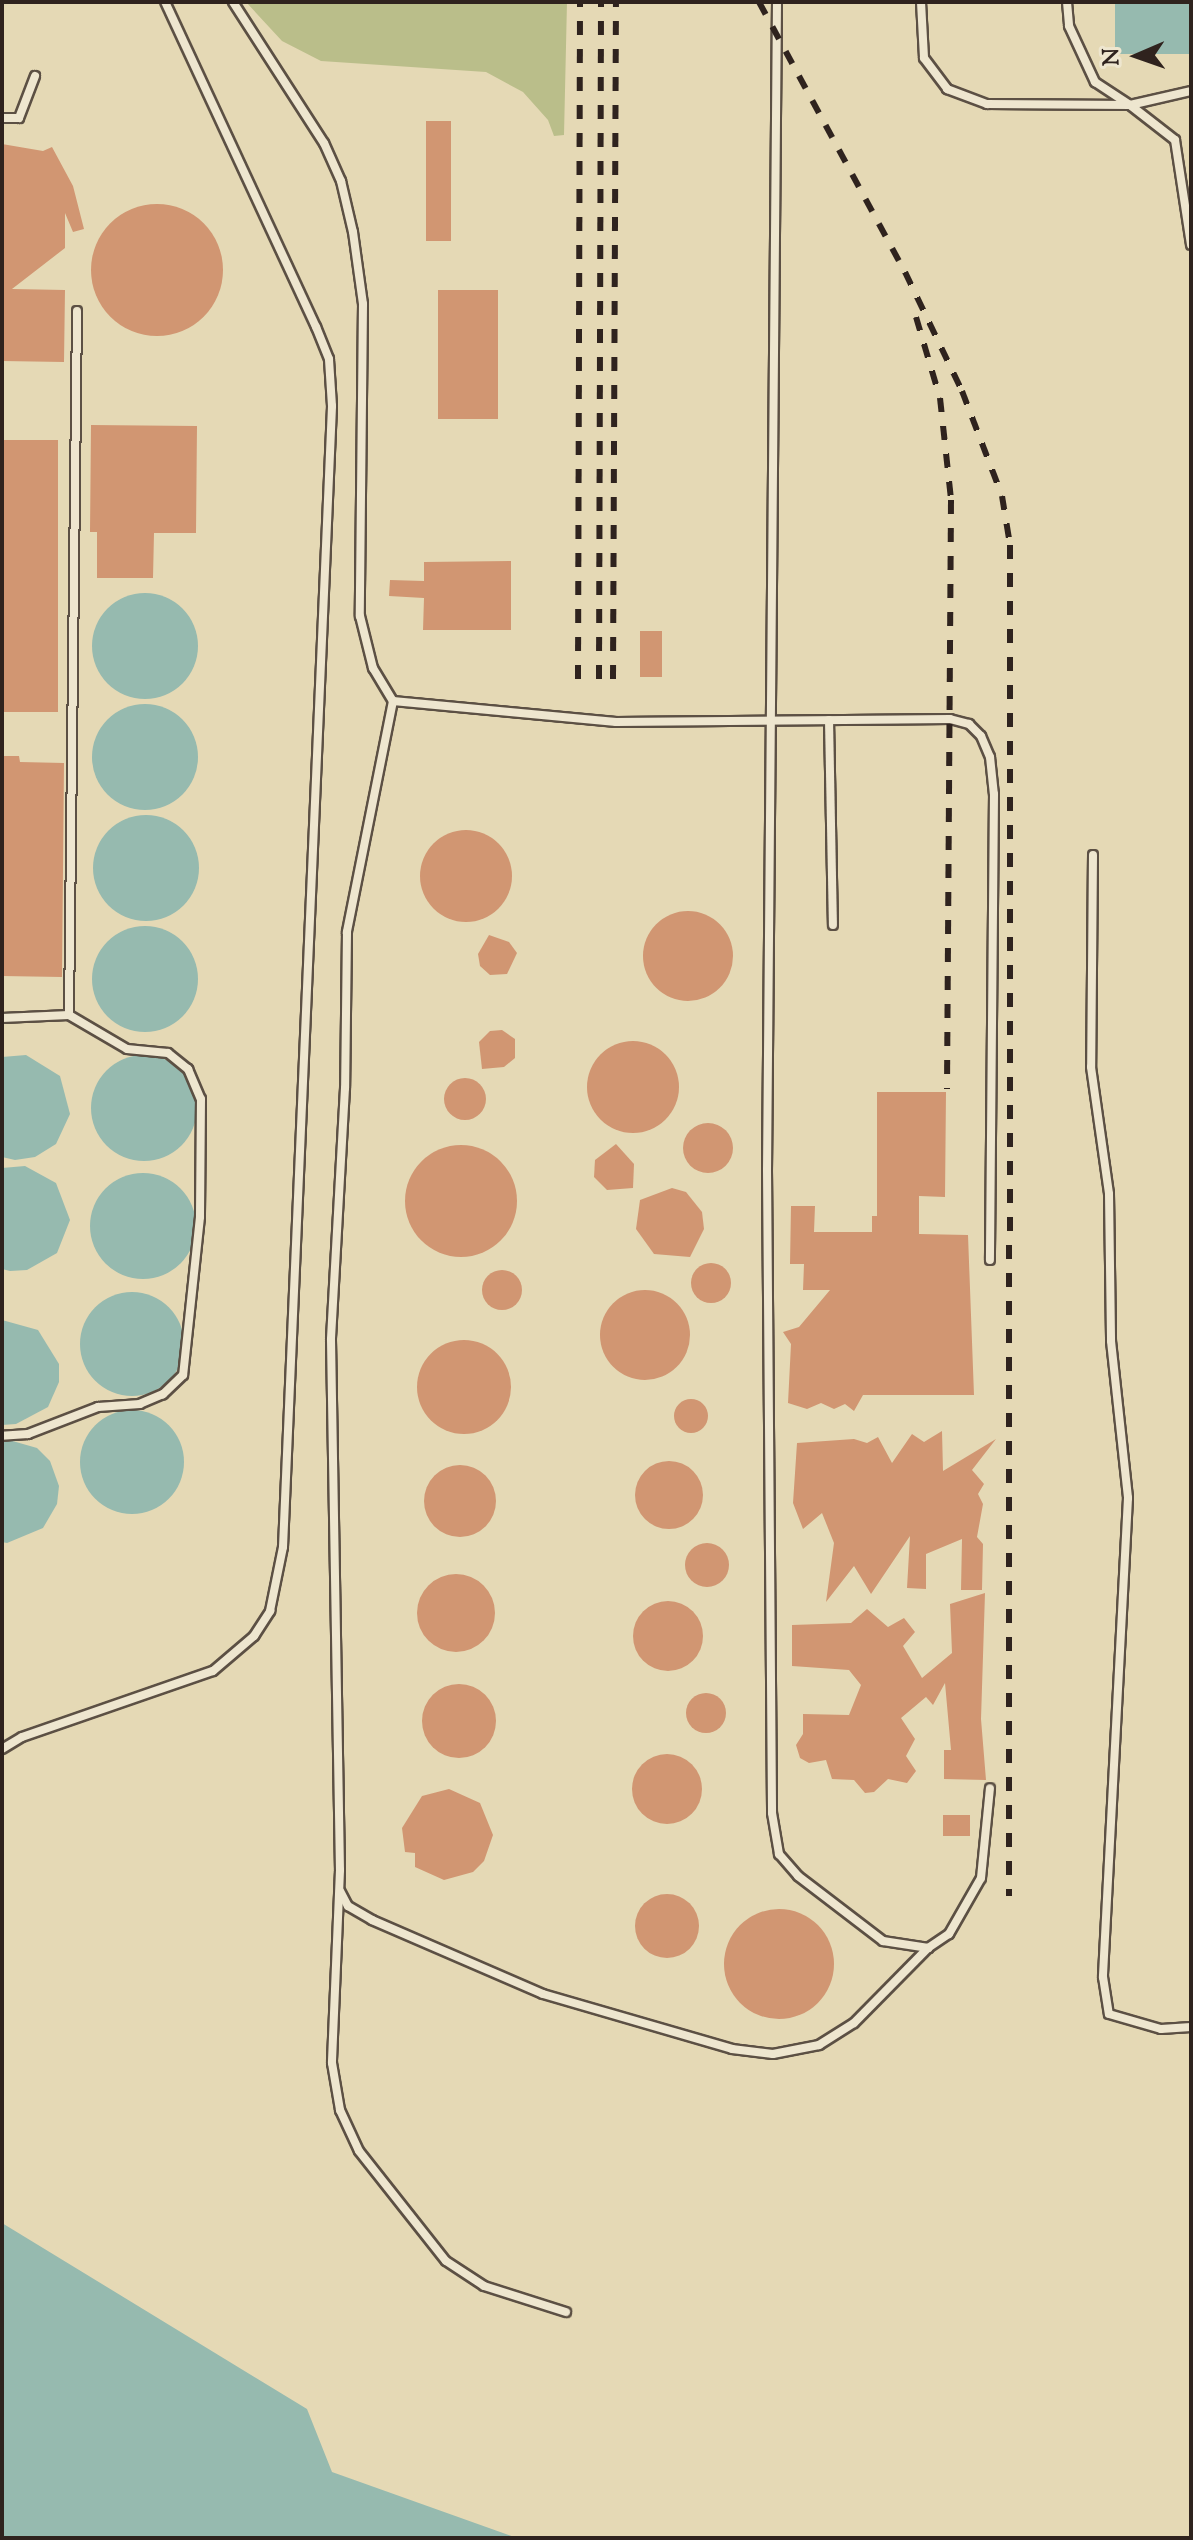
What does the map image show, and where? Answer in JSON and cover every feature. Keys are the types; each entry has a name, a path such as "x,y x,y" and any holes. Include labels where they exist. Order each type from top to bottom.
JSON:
{"lane":[{"path":"2,1749 22,1737 213,1671 254,1636 270,1611 283,1547 331,391 329,359 165,2"},
{"path":"233,2 324,143 341,181 353,232 363,304 360,616 373,668 393,701 347,932 345,1088 331,1340 339,1889 332,2063 340,2110 359,2151 446,2261 484,2286 566,2312"},
{"path":"777,2 767,1170 772,1813 779,1854 798,1876 883,1941 928,1948"},
{"path":"921,2 924,58 947,89 987,104 1130,105 1191,91"},
{"path":"1067,2 1069,26 1095,82 1175,140 1191,245"},
{"path":"2,118 19,118 35,76"},
{"path":"69,1015 77,311"},
{"path":"393,701 616,722 960,721 981,736 990,757 990,1260"},
{"path":"829,720 833,925"},
{"path":"1093,855 1091,1067 1109,1194 1111,1341 1128,1498 1103,1977 1109,2014 1161,2029 1191,2027"},
{"path":"2,1018 69,1015 127,1049 168,1053 188,1069 201,1099 200,1217 183,1375 163,1394 140,1404 98,1407 28,1434 2,1436"},
{"path":"339,1889 348,1906 372,1920 543,1994 732,2049 773,2054 819,2045 854,2023 928,1948 949,1934 981,1878 990,1788"}],"green space":[{"path":"246,2 567,2 564,135 554,136 548,120 523,92 486,72 321,61 282,41"}],"water":[{"path":"1115,2 1191,2 1191,54 1115,54"},
{"path":"145,593 165,597 182,609 194,626 198,646 194,666 182,683 165,695 145,699 125,695 108,683 96,666 92,646 96,626 108,609 125,597"},
{"path":"145,704 165,708 182,720 194,737 198,757 194,777 182,794 165,806 145,810 125,806 108,794 96,777 92,757 96,737 108,720 125,708"},
{"path":"146,815 166,819 183,831 195,848 199,868 195,888 183,905 166,917 146,921 126,917 109,905 97,888 93,868 97,848 109,831 126,819"},
{"path":"145,926 165,930 182,942 194,959 198,979 194,999 182,1016 165,1028 145,1032 125,1028 108,1016 96,999 92,979 96,959 108,942 125,930"},
{"path":"26,1055 60,1076 70,1114 56,1144 35,1157 15,1160 2,1157 2,1057"},
{"path":"144,1055 164,1059 181,1071 193,1088 197,1108 193,1128 181,1145 164,1157 144,1161 124,1157 107,1145 95,1128 91,1108 95,1088 107,1071 124,1059"},
{"path":"25,1166 56,1183 70,1220 57,1253 27,1270 10,1271 2,1269 2,1168"},
{"path":"143,1173 163,1177 180,1189 192,1206 196,1226 192,1246 180,1263 163,1275 143,1279 123,1275 106,1263 94,1246 90,1226 94,1206 106,1189 123,1177"},
{"path":"132,1292 152,1296 169,1307 180,1324 184,1344 180,1364 169,1381 152,1392 132,1396 112,1392 95,1381 84,1364 80,1344 84,1324 95,1307 112,1296"},
{"path":"2,1320 38,1330 59,1364 59,1382 48,1407 16,1424 2,1425"},
{"path":"132,1410 152,1414 169,1425 180,1442 184,1462 180,1482 169,1499 152,1510 132,1514 112,1510 95,1499 84,1482 80,1462 84,1442 95,1425 112,1414"},
{"path":"2,1438 37,1448 50,1461 59,1486 57,1504 43,1528 7,1543 2,1542"},
{"path":"2,2223 307,2409 332,2472 517,2538 2,2538"}],"building":[{"path":"426,121 451,121 451,241 426,241"},
{"path":"2,144 43,151 52,147 73,186 84,229 73,232 65,213 65,248 12,289 65,290 64,362 2,361"},
{"path":"157,204 182,209 204,223 218,245 223,270 218,295 204,317 182,331 157,336 132,331 110,317 96,295 91,270 96,245 110,223 132,209"},
{"path":"438,290 498,290 498,419 438,419"},
{"path":"91,425 197,426 196,533 154,533 153,578 97,578 97,532 90,532"},
{"path":"2,440 58,440 58,712 2,712"},
{"path":"511,561 511,630 423,630 424,598 389,596 390,580 424,581 424,562"},
{"path":"640,631 662,631 662,677 640,677"},
{"path":"3,756 19,756 20,762 64,763 62,977 2,976"},
{"path":"466,830 484,834 499,843 508,858 512,876 508,894 499,909 484,918 466,922 448,918 433,909 424,894 420,876 424,858 433,843 448,834"},
{"path":"679,911 697,911 713,918 726,931 733,947 733,965 726,981 713,994 697,1001 679,1001 663,994 650,981 643,965 643,947 650,931 663,918"},
{"path":"489,935 509,942 517,953 507,974 490,975 480,966 478,954"},
{"path":"502,1030 515,1039 515,1058 504,1067 482,1069 479,1042 490,1031"},
{"path":"633,1041 651,1044 666,1054 676,1069 679,1087 676,1105 666,1120 651,1130 633,1133 615,1130 600,1120 590,1105 587,1087 590,1069 600,1054 615,1044"},
{"path":"465,1078 480,1084 486,1099 480,1114 465,1120 450,1114 444,1099 450,1084"},
{"path":"877,1092 946,1092 945,1197 919,1196 919,1234 968,1235 974,1395 863,1395 854,1411 845,1404 834,1409 821,1403 807,1409 788,1403 791,1344 783,1332 799,1327 830,1290 803,1290 804,1264 790,1264 791,1206 815,1206 814,1232 872,1232 872,1216 877,1216"},
{"path":"708,1123 726,1130 733,1148 726,1166 708,1173 690,1166 683,1148 690,1130"},
{"path":"616,1144 634,1164 633,1188 607,1190 594,1177 595,1160"},
{"path":"461,1145 482,1149 500,1162 513,1180 517,1201 513,1222 500,1240 482,1253 461,1257 440,1253 422,1240 409,1222 405,1201 409,1180 422,1162 440,1149"},
{"path":"672,1188 686,1192 702,1212 704,1229 690,1257 654,1254 636,1229 640,1200"},
{"path":"711,1263 725,1269 731,1283 725,1297 711,1303 697,1297 691,1283 697,1269"},
{"path":"502,1270 516,1276 522,1290 516,1304 502,1310 488,1304 482,1290 488,1276"},
{"path":"636,1290 654,1290 670,1297 683,1310 690,1326 690,1344 683,1360 670,1373 654,1380 636,1380 620,1373 607,1360 600,1344 600,1326 607,1310 620,1297"},
{"path":"464,1340 482,1344 497,1354 507,1369 511,1387 507,1405 497,1420 482,1430 464,1434 446,1430 431,1420 421,1405 417,1387 421,1369 431,1354 446,1344"},
{"path":"691,1399 703,1404 708,1416 703,1428 691,1433 679,1428 674,1416 679,1404"},
{"path":"942,1431 943,1471 996,1439 972,1470 984,1484 978,1494 983,1504 977,1537 983,1544 982,1590 961,1590 962,1539 926,1554 926,1589 907,1588 910,1536 871,1594 854,1566 826,1602 834,1543 822,1513 803,1529 793,1503 797,1443 854,1439 867,1443 878,1437 892,1463 912,1434 924,1442"},
{"path":"662,1461 676,1461 688,1466 698,1476 703,1495 698,1514 688,1524 676,1529 662,1529 650,1524 640,1514 635,1502 635,1488 640,1476 650,1466"},
{"path":"460,1465 480,1471 490,1481 496,1501 490,1521 480,1531 460,1537 440,1531 430,1521 424,1501 430,1481 440,1471"},
{"path":"707,1543 723,1549 729,1565 723,1581 707,1587 691,1581 685,1565 691,1549"},
{"path":"456,1574 471,1577 484,1585 492,1598 495,1613 492,1628 484,1641 471,1649 456,1652 441,1649 428,1641 420,1628 417,1613 420,1598 428,1585 441,1577"},
{"path":"985,1593 981,1719 986,1780 944,1779 944,1750 951,1750 945,1683 933,1705 926,1697 901,1718 915,1739 906,1756 916,1771 907,1783 888,1779 874,1792 865,1793 854,1780 832,1779 826,1760 809,1763 800,1758 796,1745 803,1734 803,1714 849,1715 861,1685 849,1670 792,1666 792,1625 851,1623 867,1609 888,1627 904,1618 915,1632 903,1646 922,1678 952,1653 950,1604"},
{"path":"668,1601 687,1607 697,1617 703,1636 697,1655 687,1665 668,1671 649,1665 639,1655 633,1636 639,1617 649,1607"},
{"path":"459,1684 473,1687 485,1695 493,1707 496,1721 493,1735 485,1747 473,1755 459,1758 445,1755 433,1747 425,1735 422,1721 425,1707 433,1695 445,1687"},
{"path":"706,1693 720,1699 726,1713 720,1727 706,1733 692,1727 686,1713 692,1699"},
{"path":"660,1754 674,1754 696,1769 702,1789 700,1802 692,1814 674,1824 660,1824 638,1809 632,1796 632,1782 647,1760"},
{"path":"449,1789 480,1803 493,1835 484,1861 473,1872 444,1880 415,1867 415,1853 405,1852 402,1828 422,1796"},
{"path":"943,1815 970,1815 970,1836 943,1836"},
{"path":"667,1894 690,1903 699,1926 690,1949 667,1958 644,1949 635,1926 644,1903"},
{"path":"779,1909 800,1913 818,1925 830,1943 834,1964 830,1985 818,2003 800,2015 779,2019 758,2015 740,2003 728,1985 724,1964 728,1943 740,1925 758,1913"}],"railway":[{"path":"578,679 580,2"},
{"path":"599,679 601,2"},
{"path":"613,679 616,2"},
{"path":"759,2 905,272 962,391 1002,496 1010,545 1009,1896"},
{"path":"916,317 940,398 951,500 947,1089"}]}
